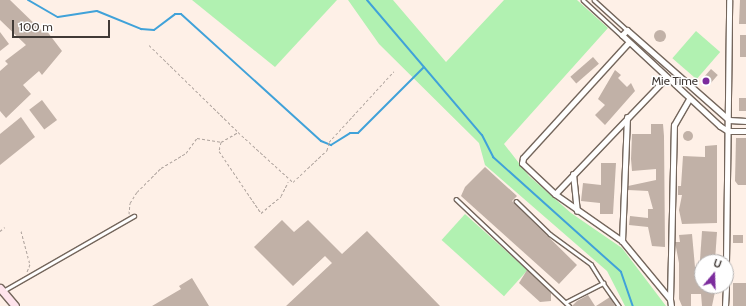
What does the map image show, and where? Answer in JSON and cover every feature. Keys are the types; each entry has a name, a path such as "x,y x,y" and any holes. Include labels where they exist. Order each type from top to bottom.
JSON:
{"street":[{"path":"726,254 729,120 729,0"},
{"path":"746,121 729,120 627,30 622,35 628,43 689,100 728,131 746,130"},
{"path":"628,43 523,158 523,165 555,194 577,211 622,241 670,299"},
{"path":"555,194 627,117 666,78"},
{"path":"671,306 674,126 689,100"},
{"path":"622,241 627,117"},
{"path":"573,174 577,211"},
{"path":"1,289 15,306"},
{"path":"725,306 726,294"}],"lane":[{"path":"583,0 622,35"},
{"path":"594,0 627,30"},
{"path":"456,199 569,306"},
{"path":"516,201 550,234 590,264 619,306"},
{"path":"1,289 134,216"},
{"path":"566,302 603,283"}],"path":[{"path":"149,45 288,181 293,182 327,150 329,142 394,71"},
{"path":"130,218 130,203 161,168 186,153 197,138 221,142 238,132"},
{"path":"221,142 220,151 261,213 281,196 288,181"},
{"path":"0,231 5,227"},
{"path":"21,231 30,264 23,277"}],"green space":[{"path":"192,0 337,0 275,67"},
{"path":"348,0 393,0 446,62 504,0 577,0 608,28 504,144 529,176 571,213 622,248 666,306 625,306 607,271 485,165 479,143 379,44"},
{"path":"696,31 720,52 697,79 672,58"},
{"path":"465,214 527,270 504,296 442,240"}],"building":[{"path":"0,0 10,0 43,32 46,30 62,51 42,75 39,71 23,85 31,94 6,118 0,111 0,71 8,64 5,61 26,45 0,20"},
{"path":"740,0 746,0 746,24 739,24"},
{"path":"660,30 664,32 666,36 664,40 660,42 656,40 654,36 656,32"},
{"path":"0,32 9,44 0,51"},
{"path":"740,35 746,35 746,57 740,57"},
{"path":"593,57 599,64 576,83 570,77"},
{"path":"711,69 718,75 708,86 701,80"},
{"path":"615,70 621,75 618,78 627,87 631,83 635,91 605,125 595,115 605,105 598,99"},
{"path":"739,98 746,98 746,111 739,111"},
{"path":"42,100 57,120 44,130 29,110"},
{"path":"21,117 35,137 0,165 0,134"},
{"path":"651,124 663,124 665,247 652,246 648,227 629,225 630,216 648,218 648,209 653,209 648,191 628,190 628,186 656,180 656,169 632,171 632,134 651,134"},
{"path":"686,131 690,131 692,132 692,140 686,141 683,138 683,134"},
{"path":"736,138 746,138 746,185 738,185 735,181"},
{"path":"717,145 717,223 682,224 679,210 682,195 678,195 678,186 681,186 683,156 705,157 705,146"},
{"path":"601,163 616,163 613,214 600,214 600,203 581,201 583,183 601,185"},
{"path":"485,167 517,196 512,201 577,265 559,284 461,196 465,187"},
{"path":"282,220 294,232 308,220 342,254 367,231 440,306 286,306 332,263 325,256 293,286 254,247"},
{"path":"702,231 717,232 715,254 700,254"},
{"path":"692,234 694,256 694,294 691,294 691,306 682,306 679,299 679,263 675,242 680,242 679,235"},
{"path":"733,235 743,235 743,243 733,243"},
{"path":"527,270 551,293 551,301 540,302 519,283"},
{"path":"192,278 209,306 152,306 181,289 179,286"},
{"path":"734,283 746,283 746,306 733,306"},
{"path":"701,294 715,294 712,306 702,306"},
{"path":"588,295 595,306 572,306 577,301"},
{"path":"610,297 615,306 596,306"}],"waterway":[{"path":"28,0 58,17 97,11 141,29 154,30 175,14 181,14 321,141 331,145 350,133 358,133 424,67"},
{"path":"367,0 482,135 493,157 621,272 633,306"}],"place":[{"name":"Mie Time","path":"706,81"}]}
